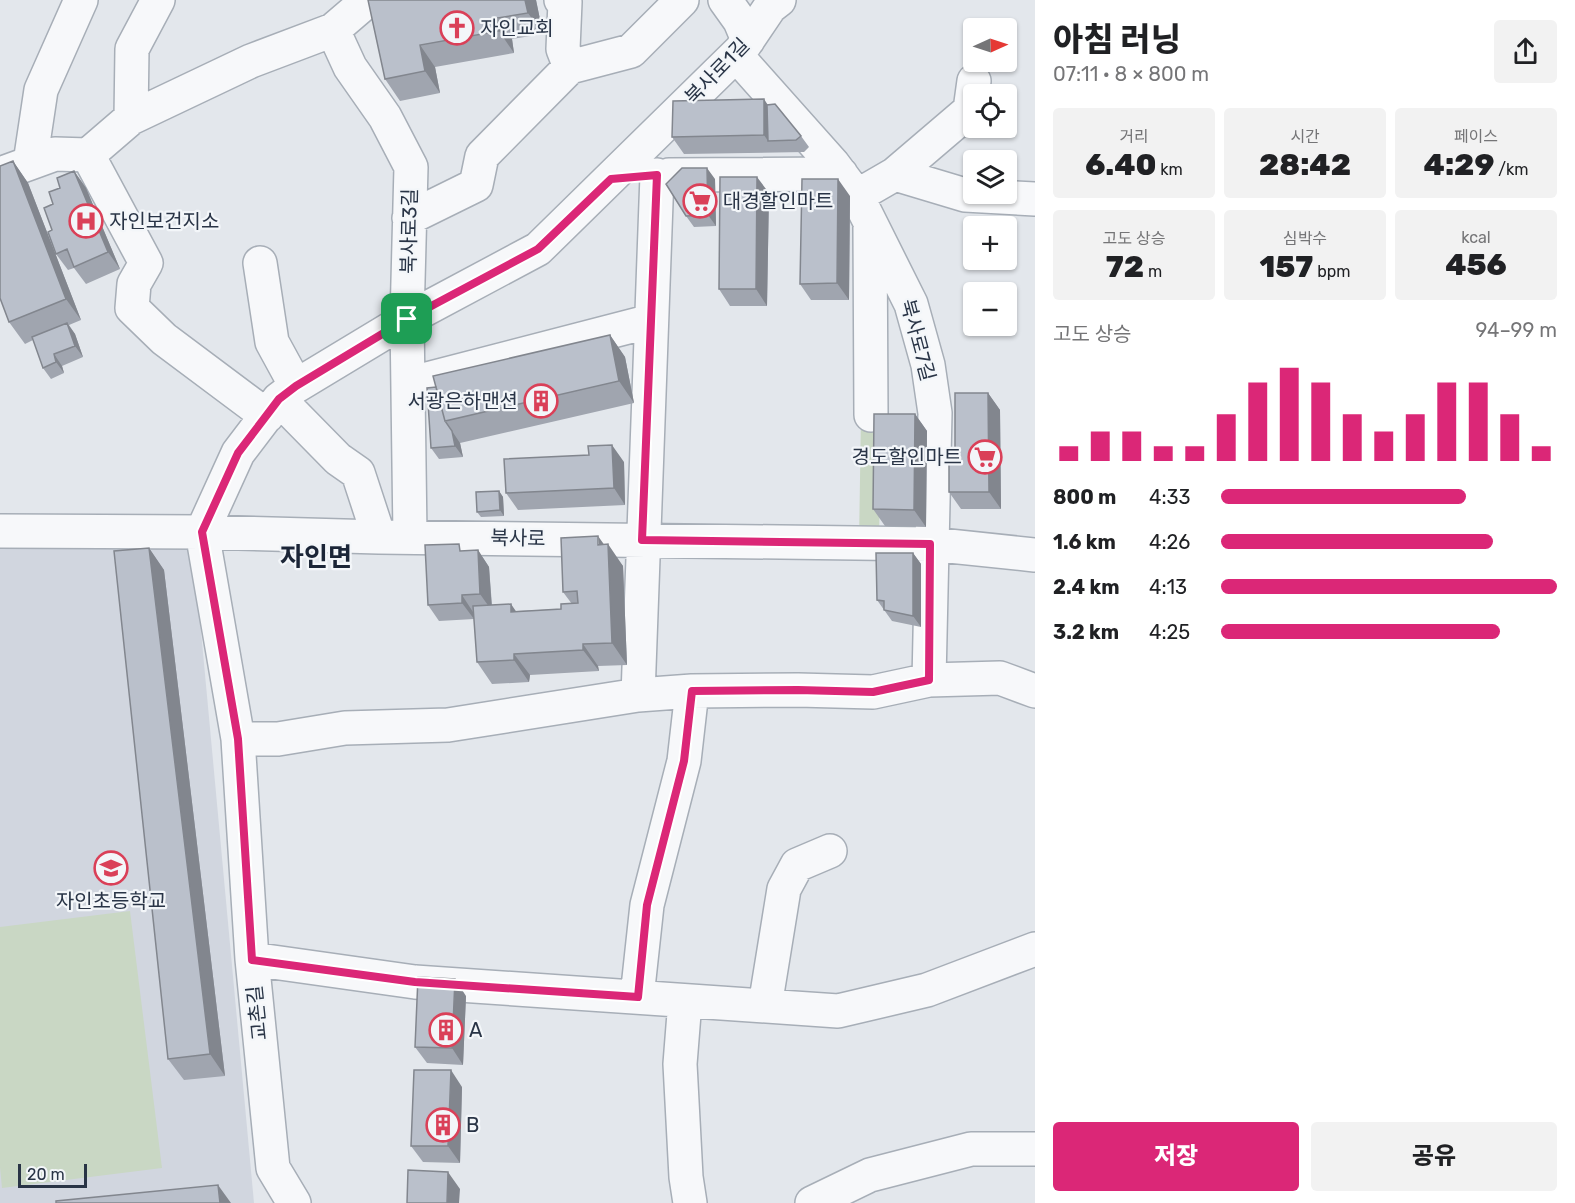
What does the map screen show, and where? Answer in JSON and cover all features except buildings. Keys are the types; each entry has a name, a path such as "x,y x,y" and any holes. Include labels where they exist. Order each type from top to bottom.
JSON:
{"street":[{"path":"30,163 41,90 81,0"},
{"path":"131,118 132,49 158,0"},
{"path":"0,174 55,154 88,155 131,118 251,61 333,30 368,0"},
{"path":"410,219 476,185 482,156 570,67 631,51 682,0"},
{"name":"북사로7길","path":"725,0 740,21 742,48 856,198 880,240 911,304 928,365 935,413 930,544 929,680"},
{"name":"북사로1길","path":"202,532 238,453 281,400 407,319 538,249 742,48 770,8 779,0"},
{"path":"564,1 563,49 570,67"},
{"name":"북사로3길","path":"333,30 350,67 385,117 411,167 407,319 408,384 395,537"},
{"path":"611,179 657,175 856,198 895,174 970,110 974,81"},
{"path":"88,155 146,263 134,284 132,308 164,339 281,400 339,459 358,473 395,537"},
{"path":"895,174 965,195 1035,199"},
{"path":"638,695 657,175"},
{"path":"856,198 871,414"},
{"path":"260,263 281,400"},
{"path":"408,384 651,321"},
{"name":"북사로","path":"0,531 202,532 395,537 930,544 1035,555"},
{"name":"교촌길","path":"202,532 238,739 252,960 273,1168 294,1203"},
{"path":"238,739 278,739 345,728 448,725 638,695 692,691 873,692 929,680 1000,678 1035,691"},
{"path":"638,997 647,905 684,761 692,691"},
{"path":"765,1006 784,890 797,865 830,851"},
{"path":"252,960 415,982 838,1011 927,990 1035,949"},
{"path":"685,1000 680,1064 686,1177 690,1203"},
{"path":"812,1203 870,1175 971,1149 1035,1149"}],"shaded area":[{"name":"자인초등학교","path":"0,532 192,534 254,1203 0,1203"}],"green space":[{"path":"881,414 879,543 859,543 861,415"},
{"path":"130,911 162,1168 2,1188 0,1167 0,927"}],"place":[{"name":"자인교회","path":"457,28"},
{"name":"대경할인마트","path":"700,201"},
{"name":"자인보건지소","path":"86,221"},
{"name":"서광은하맨션","path":"541,401"},
{"name":"경도할인마트","path":"985,457"},
{"name":"자인초등학교","path":"111,868"},
{"name":"A","path":"446,1030"},
{"name":"B","path":"443,1125"}],"district":[{"name":"자인면","path":"316,557"}],"route":[{"path":"657,175 642,540 930,544 929,680 873,692 692,691 684,761 647,905 638,997 415,982 252,960 238,739 202,532 238,453 279,399 296,386 407,319 538,249 611,179 657,175"}]}
